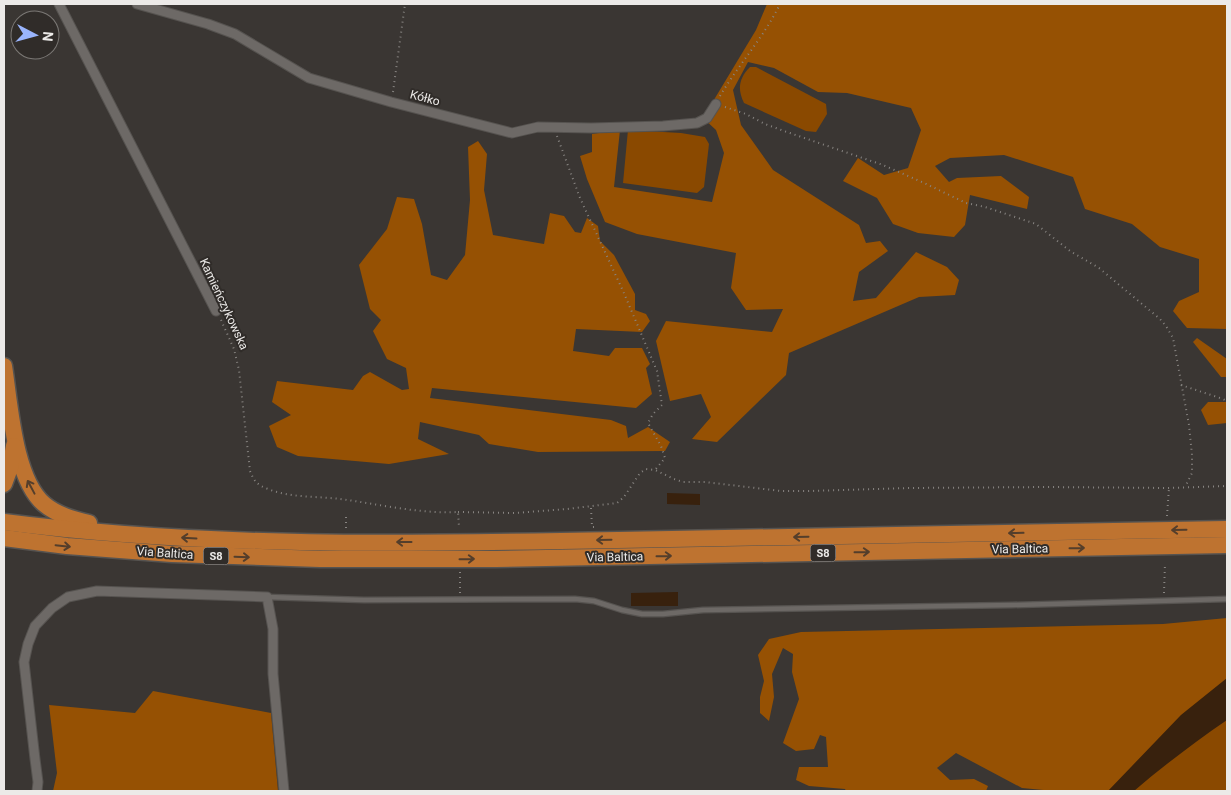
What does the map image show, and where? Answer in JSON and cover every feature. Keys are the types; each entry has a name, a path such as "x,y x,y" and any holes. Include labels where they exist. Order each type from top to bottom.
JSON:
{"highway":[{"path":"4,366 15,438 24,472 36,497 45,505 73,519 135,535"},
{"path":"4,484 10,468 15,438"},
{"name":"Via Baltica","path":"4,522 135,535 197,539 312,542 497,542 1227,528"},
{"name":"Via Baltica","path":"7,539 67,546 196,555 418,560 1227,545"}],"street":[{"name":"Kamieńczykowska","path":"59,4 216,311"},
{"name":"Kółko","path":"137,4 208,24 235,34 309,78 391,102 512,133 538,128 663,126 696,123 707,118 716,104"},
{"path":"37,791 38,782 24,662 28,644 35,626 52,608 68,597 97,591 267,597 273,628 273,674 284,791"}],"lane":[{"path":"267,597 364,600 575,599 642,614 703,610 1227,599"}],"path":[{"path":"391,102 405,4"},
{"path":"780,4 768,26 736,71 716,104 746,114 765,124 882,166 966,203 1036,224 1062,245 1099,268 1115,281 1166,326 1173,338 1189,425 1192,455 1192,473 1185,487"},
{"path":"554,128 580,198 657,371 662,405 653,414 648,423 666,458 655,470"},
{"name":"Kamieńczykowska","path":"216,311 234,349 239,370 250,471 254,481 266,489 284,494 340,499 420,511 458,512"},
{"path":"1181,385 1227,401"},
{"path":"459,528 458,512 515,513 567,509 617,502 624,497 640,473 646,469 655,470 665,476 683,482 705,482 781,491 1046,486 1169,488 1227,486"},
{"path":"1167,516 1169,488"},
{"path":"591,509 592,527"},
{"path":"346,513 346,528"},
{"path":"1164,601 1165,563"},
{"path":"460,572 460,600"}],"shaded area":[{"path":"767,4 1227,4 1227,329 1187,328 1173,311 1179,301 1199,292 1199,259 1160,247 1132,224 1085,209 1073,177 1004,155 950,158 935,166 949,182 957,178 1001,176 1029,197 1027,209 970,195 965,225 954,237 918,233 893,224 877,198 843,181 858,158 884,175 908,168 921,130 911,108 847,93 818,92 774,68 748,62 733,90 741,125 773,170 859,225 866,243 880,241 888,251 859,272 853,301 876,298 916,252 947,267 959,280 955,295 919,297 789,353 786,375 717,442 692,439 711,417 701,394 670,401 656,341 666,321 772,332 783,309 746,310 731,288 736,253 637,234 605,222 587,179 580,156 592,152 592,134 620,130 614,187 712,202 724,153 716,130 703,118 756,30"},
{"path":"750,67 756,67 826,104 827,114 816,132 806,131 744,103 740,93 740,84 743,75"},
{"path":"628,130 681,133 705,137 709,144 704,187 697,193 623,183"},
{"path":"478,141 487,154 484,190 493,235 544,244 550,213 564,216 575,232 581,233 587,218 598,226 600,241 614,255 635,294 635,310 646,314 650,321 642,332 576,329 573,351 609,356 615,348 642,348 650,364 646,368 652,394 636,408 432,388 430,398 611,420 626,426 628,438 648,427 670,442 665,451 538,452 489,444 479,435 420,422 418,439 449,454 389,464 298,456 277,447 269,426 291,415 272,402 277,381 353,390 363,376 370,372 402,390 409,389 406,368 387,359 373,331 381,320 370,309 359,265 387,229 397,197 414,199 422,224 431,275 447,280 465,255 470,200 468,147"},
{"path":"1197,338 1227,359 1227,377 1221,377 1193,342"},
{"path":"1208,402 1227,402 1227,423 1208,425 1201,410"},
{"path":"667,493 700,494 700,505 667,504"},
{"path":"678,592 678,606 631,606 631,593"},
{"path":"1227,618 1227,678 1181,715 1108,791 1054,791 1022,788 956,753 937,768 950,780 974,779 988,786 986,791 846,791 845,789 809,786 796,780 799,767 828,767 826,737 820,735 814,749 796,751 783,743 799,699 792,672 793,654 783,648 772,674 774,697 769,721 760,713 760,697 764,681 758,655 769,639 801,632 1163,624"},
{"path":"1227,668 1227,791 1102,791"},
{"path":"1227,678 1227,720 1179,754 1134,791 1108,791 1181,715"},
{"path":"153,691 271,713 278,791 53,791 57,773 49,705 135,713"}]}
